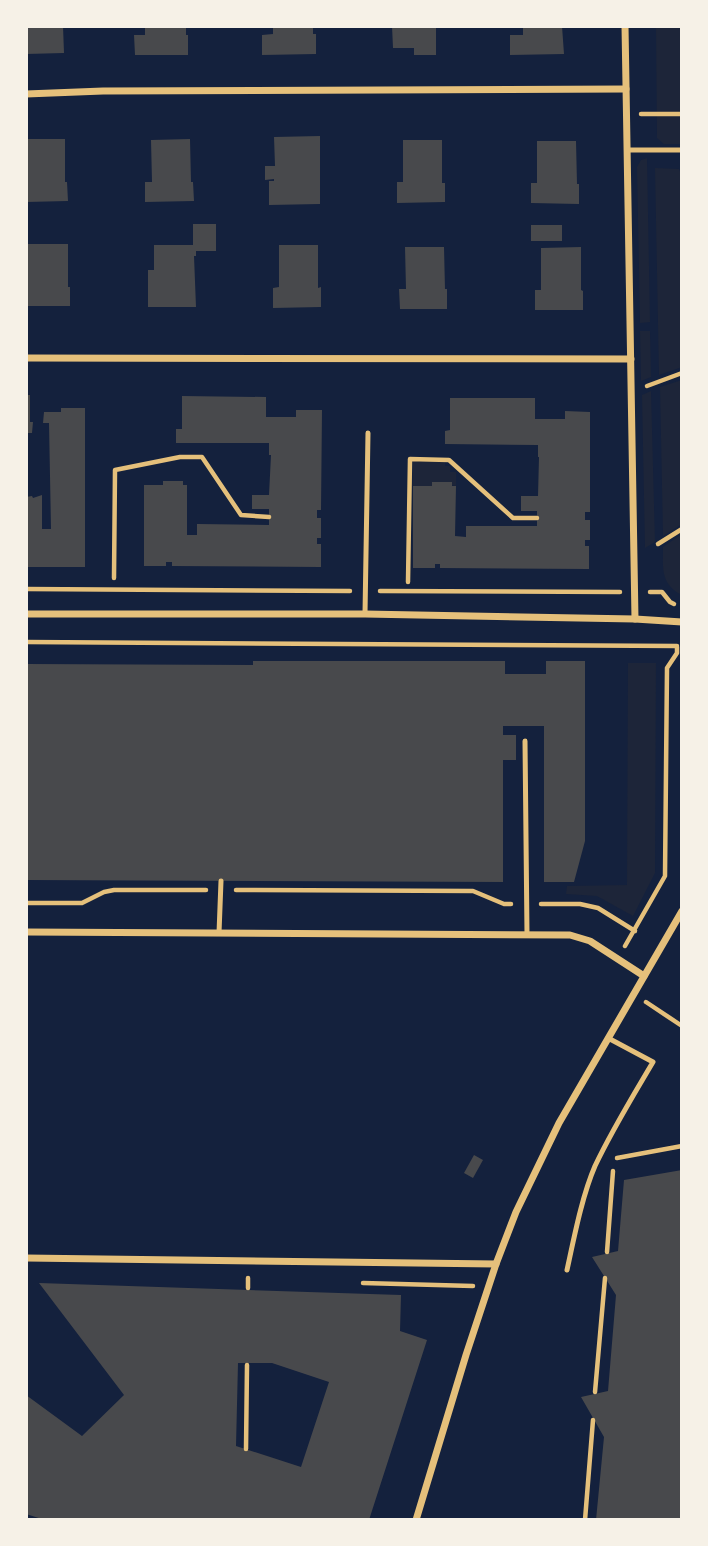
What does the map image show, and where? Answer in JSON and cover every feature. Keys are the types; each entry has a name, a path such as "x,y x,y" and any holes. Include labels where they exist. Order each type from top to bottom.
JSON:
{"street":[{"path":"625,26 635,619"},
{"path":"26,94 103,91 626,89"},
{"path":"26,358 631,359"},
{"path":"26,614 365,614 682,622"},
{"path":"416,1520 466,1356 516,1212 555,1130 682,911"},
{"path":"26,932 570,935 590,941 644,976"},
{"path":"26,1258 496,1264"}],"lane":[{"path":"627,150 682,150"},
{"path":"365,614 368,433"},
{"path":"525,740 527,934"},
{"path":"219,933 221,881"},
{"path":"567,1270 594,1168 653,1062 608,1038"}],"path":[{"path":"626,113 682,114"},
{"path":"655,382 682,373"},
{"path":"114,578 115,470 180,457 202,457 241,515 269,517"},
{"path":"408,582 410,459 449,460 513,518 537,519"},
{"path":"658,544 682,529"},
{"path":"26,589 617,592"},
{"path":"659,592 682,606"},
{"path":"26,642 677,644 677,653 667,668 665,876 617,959"},
{"path":"26,903 82,903 114,890 473,891 504,904 588,905 598,908 635,931"},
{"path":"634,994 682,1026"},
{"path":"607,1252 614,1158 682,1146"},
{"path":"595,1392 605,1278"},
{"path":"246,1449 247,1364"},
{"path":"585,1520 593,1420"}],"shaded area":[{"path":"656,26 682,26 682,144 664,144 657,138"},
{"path":"647,158 650,322 640,323 637,167 641,160"},
{"path":"655,168 679,169 682,177 682,367 659,375"},
{"path":"640,331 650,331 651,377 641,381"},
{"path":"682,380 682,524 663,536 660,387"},
{"path":"651,391 655,542 645,548 642,395"},
{"path":"413,461 445,461 445,466 450,466 450,472 456,472 456,486 432,482 432,486 413,486"},
{"path":"682,534 682,595 666,581 663,547"},
{"path":"628,663 656,663 655,873 633,916 597,896 566,894 567,886 627,885"}],"building":[{"path":"26,26 63,26 64,53 26,54"},
{"path":"145,26 186,26 188,55 135,55 134,35 145,35"},
{"path":"273,26 313,26 313,34 316,34 316,54 262,55 262,35 273,34"},
{"path":"392,26 436,26 436,55 414,55 414,48 393,48"},
{"path":"523,26 562,26 564,54 510,55 510,35 523,35"},
{"path":"320,136 320,204 269,205 269,181 274,179 265,180 265,166 275,166 274,137"},
{"path":"26,139 65,139 68,201 26,202"},
{"path":"190,139 194,201 145,202 145,182 152,182 151,140"},
{"path":"403,140 442,140 445,202 397,203 397,182 403,182"},
{"path":"537,141 576,141 579,204 531,203 531,183 537,183"},
{"path":"193,224 216,224 216,251 196,251 194,256 196,307 148,307 148,270 154,270 154,245 193,245"},
{"path":"531,225 562,225 562,241 531,241"},
{"path":"28,244 68,244 70,306 26,306"},
{"path":"279,245 318,245 321,307 273,308 273,288 279,287"},
{"path":"405,247 444,247 447,309 400,309 399,289 406,289"},
{"path":"581,247 583,310 535,310 535,290 541,290 541,248"},
{"path":"26,395 30,395 32,433 26,433"},
{"path":"182,396 266,397 266,417 296,417 296,410 322,410 321,510 317,510 317,518 321,518 321,538 317,538 317,544 321,544 321,567 172,566 172,562 166,562 166,566 144,566 144,485 183,481 183,485 187,485 187,535 197,535 197,524 269,525 269,509 252,509 252,495 269,495 269,443 176,443 176,429 182,429"},
{"path":"450,398 535,398 535,419 565,419 565,411 590,412 590,512 585,512 585,520 590,520 590,540 585,540 585,546 589,546 589,569 440,568 440,564 435,564 435,568 413,568 413,486 452,482 452,486 456,486 455,536 466,537 466,526 537,526 537,511 521,511 521,496 538,496 538,445 445,444 445,431 450,430"},
{"path":"61,408 85,408 85,567 26,567 26,497 42,495 42,529 51,529 49,423 43,423 44,412 61,412"},
{"path":"253,661 505,661 505,674 546,674 546,661 585,661 585,841 574,882 544,882 544,726 503,726 503,735 516,735 516,760 503,760 503,882 26,880 26,664 253,665"},
{"path":"474,1155 483,1160 473,1178 464,1173"},
{"path":"682,1170 682,1520 596,1520 604,1437 581,1397 608,1391 616,1295 592,1257 618,1251 624,1180"},
{"path":"39,1283 401,1295 400,1331 427,1340 369,1520 45,1520 26,1514 26,1395 82,1436 124,1395","holes":["238,1363 272,1363 329,1382 301,1467 236,1446"]}]}
